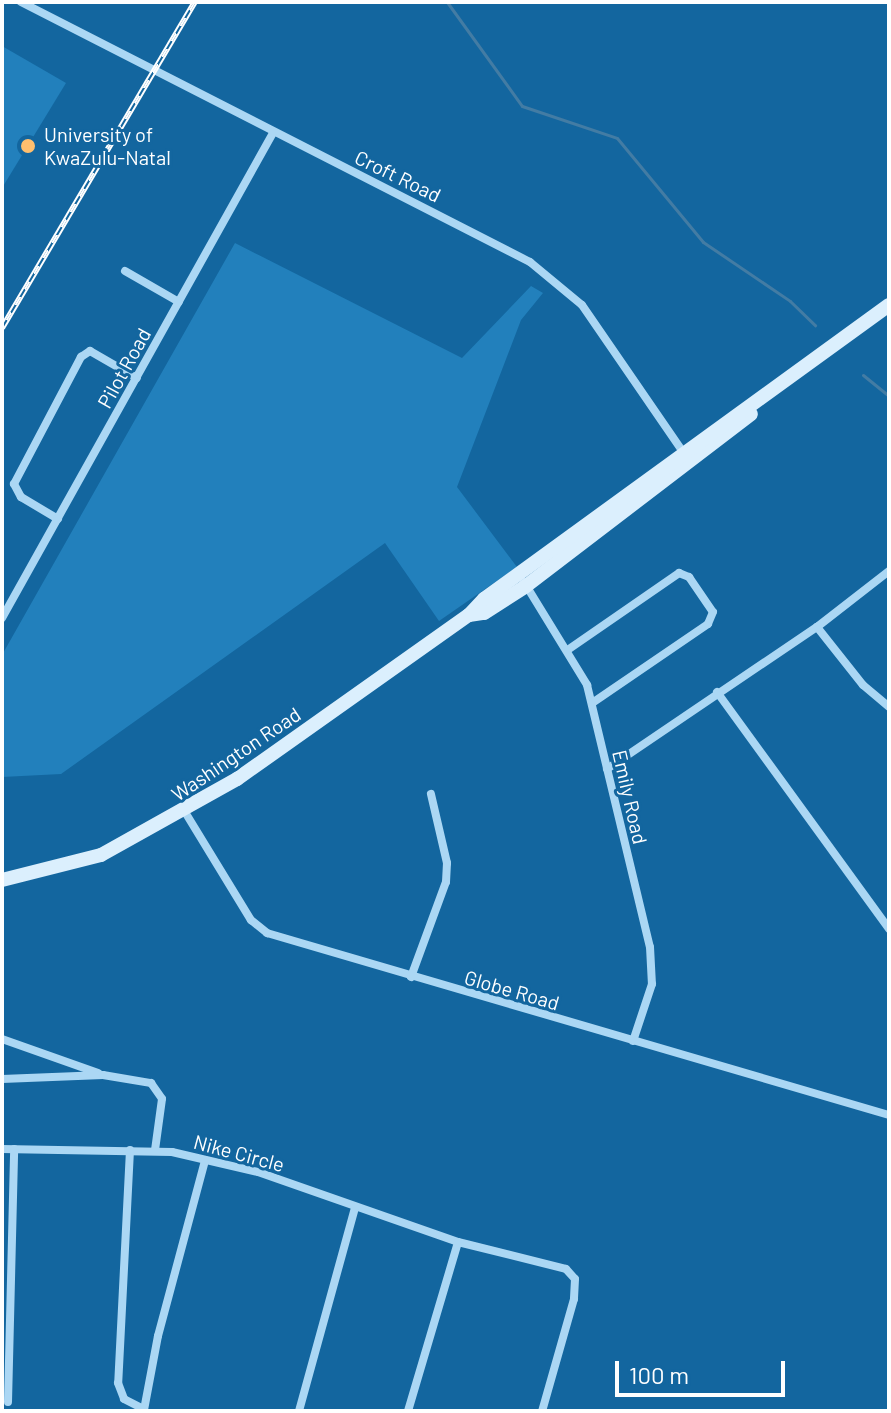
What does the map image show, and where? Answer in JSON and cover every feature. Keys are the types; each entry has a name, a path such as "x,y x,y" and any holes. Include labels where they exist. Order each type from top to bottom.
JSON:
{"main road":[{"name":"Washington Road","path":"2,880 101,855 185,812 523,580 889,305"}],"street":[{"name":"Croft Road","path":"21,2 273,133 436,212 551,277 582,305 686,458"},
{"name":"Pilot Road","path":"2,618 273,133"},
{"path":"125,271 179,302"},
{"path":"58,519 21,497 14,484 81,357 90,351 137,378"},
{"path":"607,769 817,627 889,571"},
{"path":"569,649 679,573 689,577 713,612 703,628 592,703"},
{"name":"Emily Road","path":"523,580 569,649 592,703 652,967 633,1041"},
{"path":"817,627 863,685 889,707"},
{"path":"717,692 889,929"},
{"path":"411,977 446,882 431,794"},
{"name":"Globe Road","path":"185,812 260,929 411,977 889,1115"},
{"path":"2,1039 103,1075"},
{"path":"2,1079 103,1075 146,1080 159,1088 162,1111 155,1150"},
{"name":"Nike Circle","path":"2,1149 155,1150 205,1160 258,1172 458,1242 557,1266 575,1279 574,1299 542,1411"},
{"path":"8,1402 14,1149"},
{"path":"130,1150 118,1383 124,1399 144,1410 158,1336 205,1160"},
{"path":"299,1411 355,1208"},
{"path":"408,1411 458,1242"}],"shaded area":[{"path":"2,46 66,83 2,188"},
{"path":"235,243 462,358 531,286 543,293 521,320 457,487 517,567 439,621 385,543 61,774 2,777 2,655"}],"waterway":[{"path":"447,2 522,106 617,138 703,242 790,301 815,325"},
{"path":"863,375 889,396"}],"railway":[{"path":"2,328 195,2"}],"place":[{"name":"University of KwaZulu-Natal","path":"28,146"}]}
